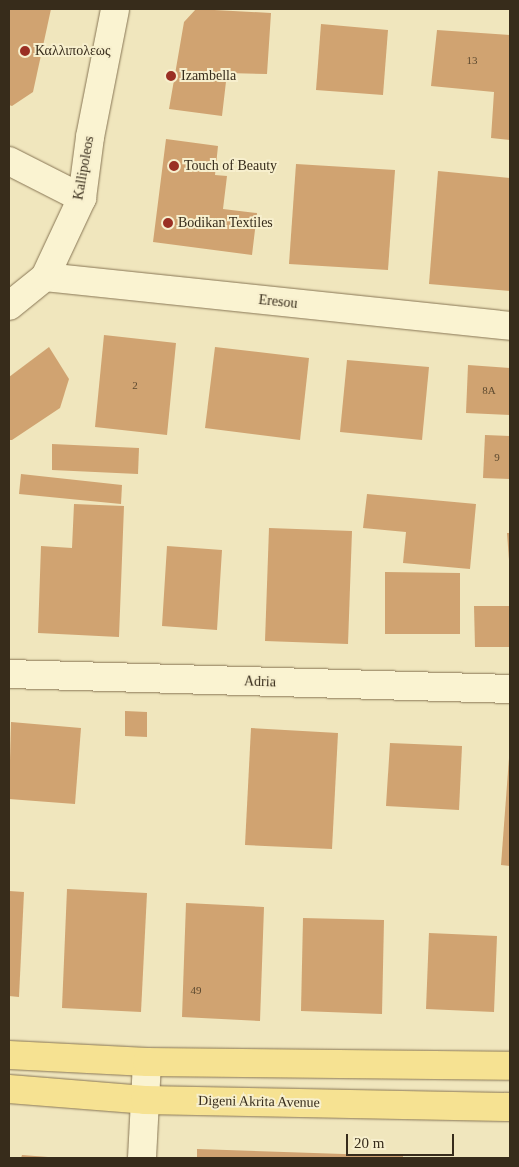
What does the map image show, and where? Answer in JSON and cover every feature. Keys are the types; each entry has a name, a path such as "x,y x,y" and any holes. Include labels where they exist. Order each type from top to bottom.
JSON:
{"main road":[{"path":"9,1055 146,1062 510,1066"},
{"name":"Digeni Akrita Avenue","path":"9,1089 145,1100 510,1107"}],"street":[{"name":"Kallipoleos","path":"9,306 45,277 82,198 90,136 115,9"},
{"path":"9,161 82,198"},
{"name":"Eresou","path":"45,277 510,326"},
{"name":"Adria","path":"9,674 510,689"},
{"path":"142,1148 146,1062"},
{"path":"109,1097 126,1112 142,1148"}],"building":[{"name":"Καλλιπολεως","path":"9,9 51,9 33,92 12,106 9,105"},
{"path":"196,9 271,13 267,74 227,73 222,116 169,109 184,22"},
{"path":"321,24 388,30 383,95 316,90"},
{"path":"437,30 510,35 510,140 491,138 494,92 431,86"},
{"path":"166,139 218,146 215,175 227,176 223,209 257,213 252,255 153,242"},
{"path":"296,164 395,170 388,270 289,264"},
{"path":"438,171 510,178 510,291 429,284"},
{"path":"104,335 176,343 167,435 95,427"},
{"path":"49,347 69,379 60,408 12,440 9,440 9,377"},
{"path":"215,347 309,358 300,440 205,428"},
{"path":"347,360 429,367 422,440 340,432"},
{"path":"468,365 510,368 510,415 466,413"},
{"path":"485,435 510,436 510,479 483,478"},
{"path":"52,444 139,448 138,474 52,470"},
{"path":"21,474 122,485 121,504 19,494"},
{"path":"367,494 476,504 470,569 403,563 406,532 363,528"},
{"path":"74,504 124,506 119,637 38,633 41,546 72,548"},
{"path":"269,528 352,531 348,644 265,641"},
{"path":"507,533 510,533 510,560 509,560"},
{"path":"167,546 222,550 217,630 162,626"},
{"path":"385,572 460,573 460,634 385,634"},
{"path":"474,606 510,606 510,647 475,647"},
{"path":"125,711 147,712 147,737 125,736"},
{"path":"11,722 81,728 75,804 9,799"},
{"path":"251,728 338,733 332,849 245,845"},
{"path":"390,743 462,746 459,810 386,806"},
{"path":"510,758 510,866 501,865"},
{"path":"67,889 147,893 141,1012 62,1008"},
{"path":"9,891 24,892 19,997 9,996"},
{"path":"186,903 264,907 260,1021 182,1017"},
{"path":"303,918 384,920 382,1014 301,1011"},
{"path":"429,933 497,936 494,1012 426,1009"},
{"path":"197,1149 403,1156 403,1158 197,1158"},
{"path":"22,1155 48,1157 48,1158 21,1158"}],"place":[{"name":"Καλλιπολεως","path":"25,51"},
{"name":"Izambella","path":"171,76"},
{"name":"Touch of Beauty","path":"174,166"},
{"name":"Bodikan Textiles","path":"168,223"}]}
